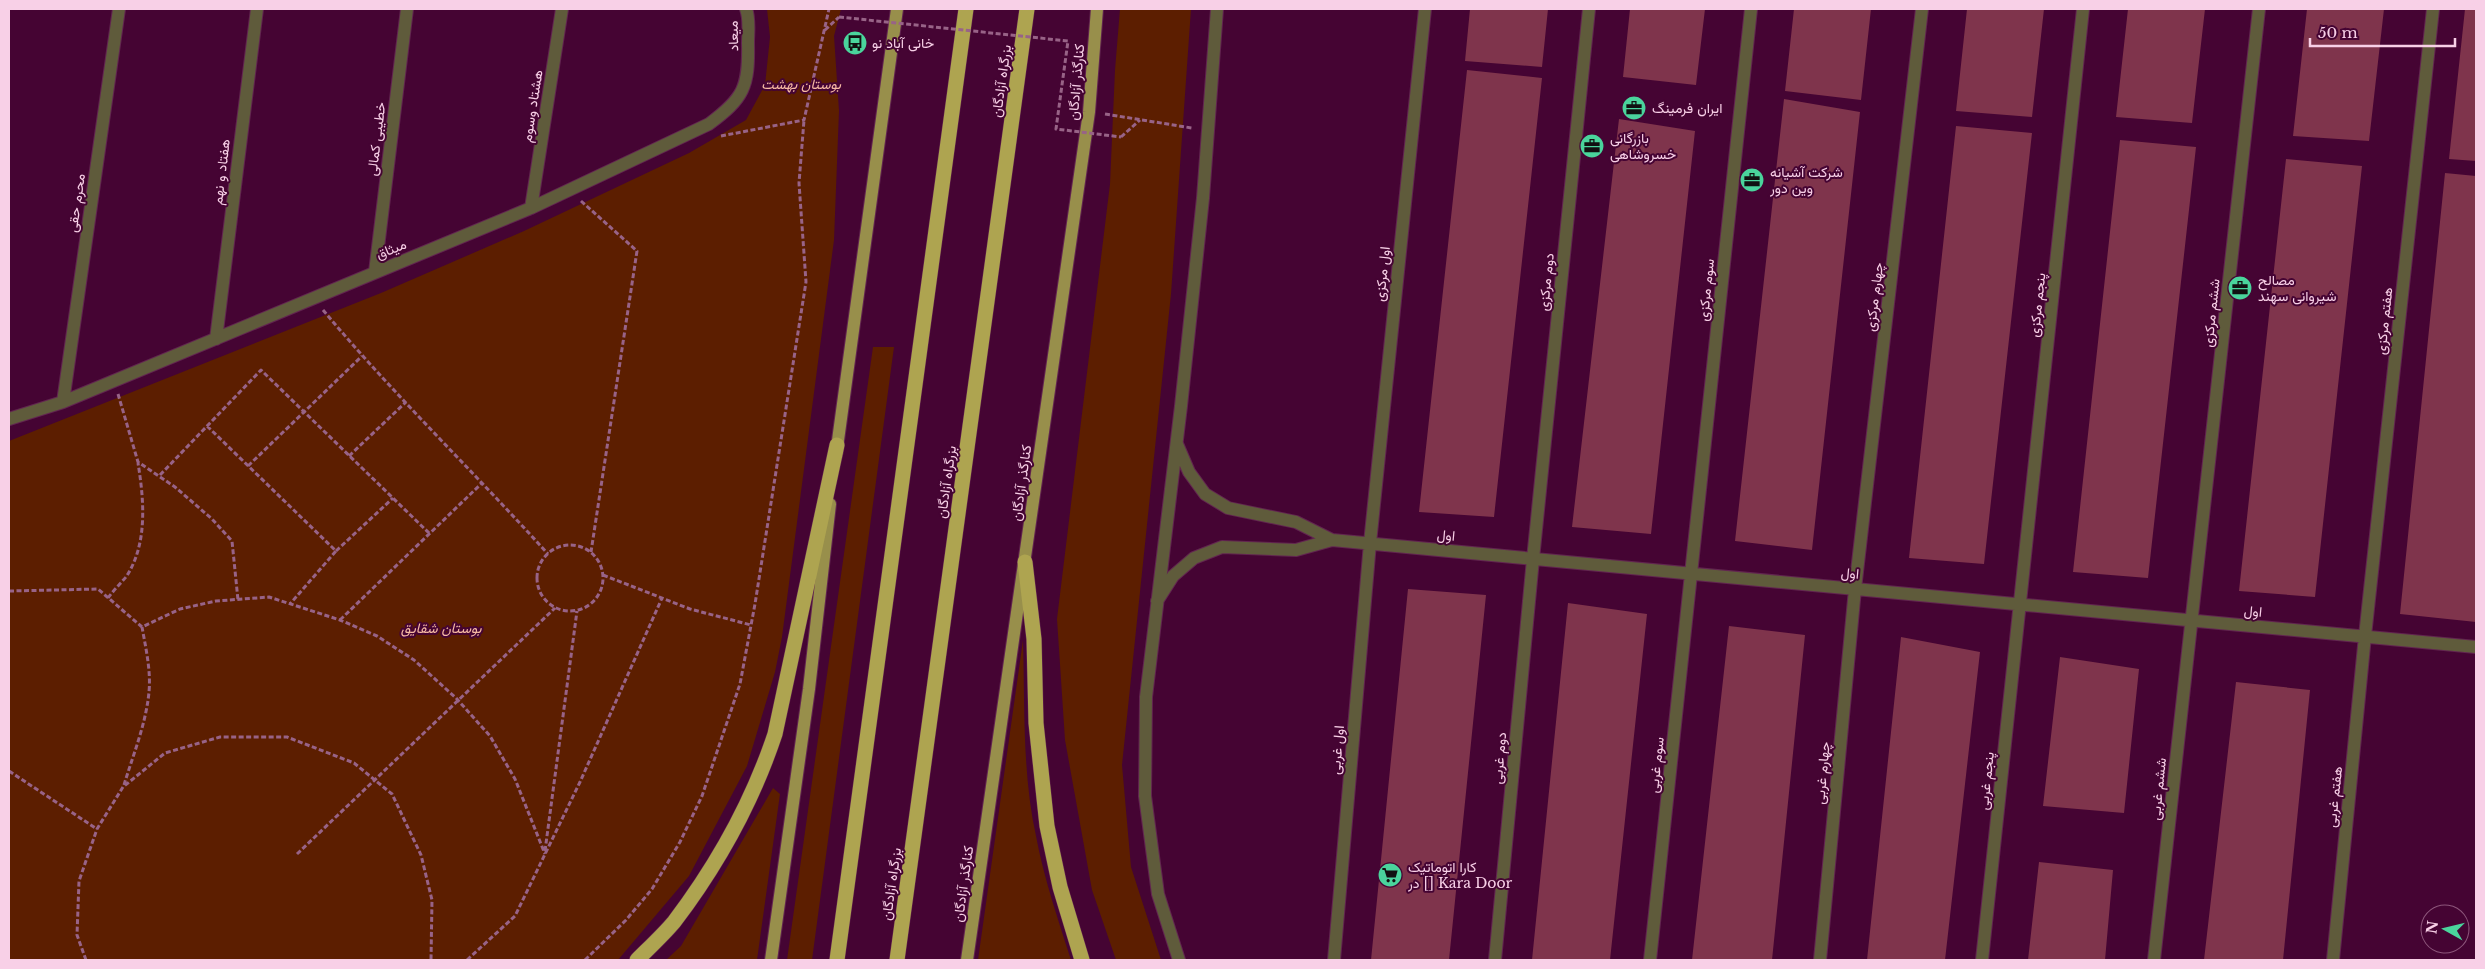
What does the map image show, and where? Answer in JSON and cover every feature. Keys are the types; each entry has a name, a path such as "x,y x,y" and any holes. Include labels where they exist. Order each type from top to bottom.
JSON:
{"highway":[{"path":"837,960 966,9"},
{"name":"بزرگراه آزادگان","path":"897,960 1027,9"},
{"path":"637,960 673,923 713,866 749,803 766,760 775,734 837,445"},
{"path":"1025,562 1034,639 1037,740 1046,826 1060,887 1082,960"}],"main road":[{"path":"771,960 809,689 837,445 898,9"},
{"name":"کنارگذر آزادگان","path":"967,960 1089,112 1097,9"}],"street":[{"name":"محرم حقی","path":"63,402 119,9"},
{"name":"هفتاد و نهم","path":"216,339 257,9"},
{"name":"خطیبی کمالی","path":"375,272 407,9"},
{"name":"هشتاد وسوم","path":"532,208 562,9"},
{"name":"میعاد","path":"746,9 748,62"},
{"name":"اول مرکزی","path":"1370,543 1425,9"},
{"name":"دوم مرکزی","path":"1532,559 1589,9"},
{"name":"سوم مرکزی","path":"1691,574 1751,9"},
{"name":"چهارم مرکزی","path":"1855,589 1922,9"},
{"name":"پنجم مرکزی","path":"2020,604 2083,9"},
{"name":"ششم مرکزی","path":"2192,620 2259,9"},
{"name":"هفتم مرکزی","path":"2365,636 2432,9"},
{"path":"1179,960 1158,894 1145,796 1146,697 1156,601 1177,444 1209,130 1218,12"},
{"name":"میثاق","path":"9,419 63,402 532,208 664,147 716,119 731,108 746,84 748,62"},
{"name":"اول","path":"1177,444 1189,472 1205,494 1228,508 1296,522 1332,540"},
{"name":"اول","path":"1156,601 1173,576 1194,558 1222,547 1296,550 1332,540 2476,647"},
{"name":"اول غربی","path":"1334,960 1370,543"},
{"name":"دوم غربی","path":"1495,960 1532,559"},
{"name":"سوم غربی","path":"1650,960 1691,574"},
{"name":"چهارم غربی","path":"1820,960 1855,589"},
{"name":"پنجم غربی","path":"1982,960 2020,604"},
{"name":"ششم غربی","path":"2154,960 2192,620"},
{"name":"هفتم غربی","path":"2332,960 2365,636"}],"path":[{"path":"585,960 626,920 652,889 680,842 702,796 740,684 806,282 799,183 804,120 829,9"},
{"path":"824,31 839,17 1068,41 1056,129 1121,138 1140,120"},
{"path":"1089,112 1209,130"},
{"path":"720,136 804,120"},
{"path":"570,190 637,251 590,552"},
{"path":"313,298 362,356 484,482 548,554"},
{"path":"248,466 362,356"},
{"path":"160,476 261,370 430,534"},
{"path":"108,598 126,576 139,548 144,500 138,462 115,381"},
{"path":"349,456 406,402"},
{"path":"207,426 336,551"},
{"path":"138,462 160,476 212,519 232,541 238,600"},
{"path":"340,620 484,482"},
{"path":"290,604 336,551 393,498"},
{"path":"571,545 590,552 598,560 603,575 601,590 596,600 588,607 577,611 555,608 543,596 537,581 538,569 548,554 560,547 571,545"},
{"path":"603,575 690,609 751,624"},
{"path":"9,591 98,589 142,628 148,657 149,692 140,736 123,787 97,829 86,854 79,881 76,934 86,960"},
{"path":"142,628 180,609 269,597 340,620 377,636 414,660 458,700 490,736 515,779 545,854"},
{"path":"467,960 515,916 580,782 662,598"},
{"path":"297,854 555,608"},
{"path":"545,854 577,611"},
{"path":"123,787 164,753 220,737 287,737 354,763 392,794 421,855 432,900 431,960"},
{"path":"9,771 97,829"}],"green space":[{"name":"بوستان شقایق","path":"767,9 841,9 834,36 839,111 834,240 782,637 775,672 747,766 689,876 618,960 9,960 9,441 381,293 524,231 689,153 746,120 765,85 770,37"},
{"path":"1120,9 1191,9 1171,294 1122,765 1131,867 1161,960 1116,960 1092,890 1065,740 1057,619 1110,184 1115,70"},
{"path":"873,347 894,347 812,960 787,960"},
{"path":"1023,640 1028,788 1039,852 1071,960 978,960"},
{"path":"773,788 780,794 757,960 666,960 681,946"}],"building":[{"path":"1470,9 1548,9 1542,67 1465,61"},
{"path":"1630,9 1705,9 1696,85 1623,77"},
{"path":"1794,9 1871,9 1861,100 1785,91"},
{"path":"1967,9 2044,9 2032,117 1956,111"},
{"path":"2128,9 2205,9 2192,123 2116,117"},
{"path":"2307,9 2384,9 2369,141 2293,136"},
{"path":"2465,9 2476,9 2476,161 2449,159"},
{"path":"1467,70 1542,78 1494,517 1419,512"},
{"path":"1784,99 1860,112 1812,550 1735,541"},
{"path":"1619,119 1695,131 1651,534 1572,527"},
{"path":"1956,126 2032,133 1984,564 1909,558"},
{"path":"2120,140 2196,147 2148,578 2073,572"},
{"path":"2286,159 2362,166 2315,597 2239,591"},
{"path":"2445,173 2476,176 2476,622 2400,614"},
{"path":"1408,589 1486,595 1449,960 1371,960"},
{"path":"1568,603 1647,614 1610,960 1532,960"},
{"path":"1729,626 1805,635 1772,960 1692,960"},
{"path":"1901,637 1980,652 1945,960 1867,960"},
{"path":"2060,657 2139,669 2124,813 2043,806"},
{"path":"2236,682 2310,690 2283,960 2204,960"},
{"path":"2039,862 2113,870 2105,960 2028,960"}],"place":[{"name":"خانی آباد نو","path":"855,43"},
{"name":"ایران فرمینگ","path":"1634,108"},
{"name":"بازرگانی خسروشاهی","path":"1592,146"},
{"name":"شرکت آشیانه وین دور","path":"1752,180"},
{"name":"مصالح شیروانی سهند","path":"2240,288"},
{"name":"کارا اتوماتیک در [] Kara Door","path":"1390,875"}],"park label":[{"name":"بوستان بهشت","path":"801,84"}]}
